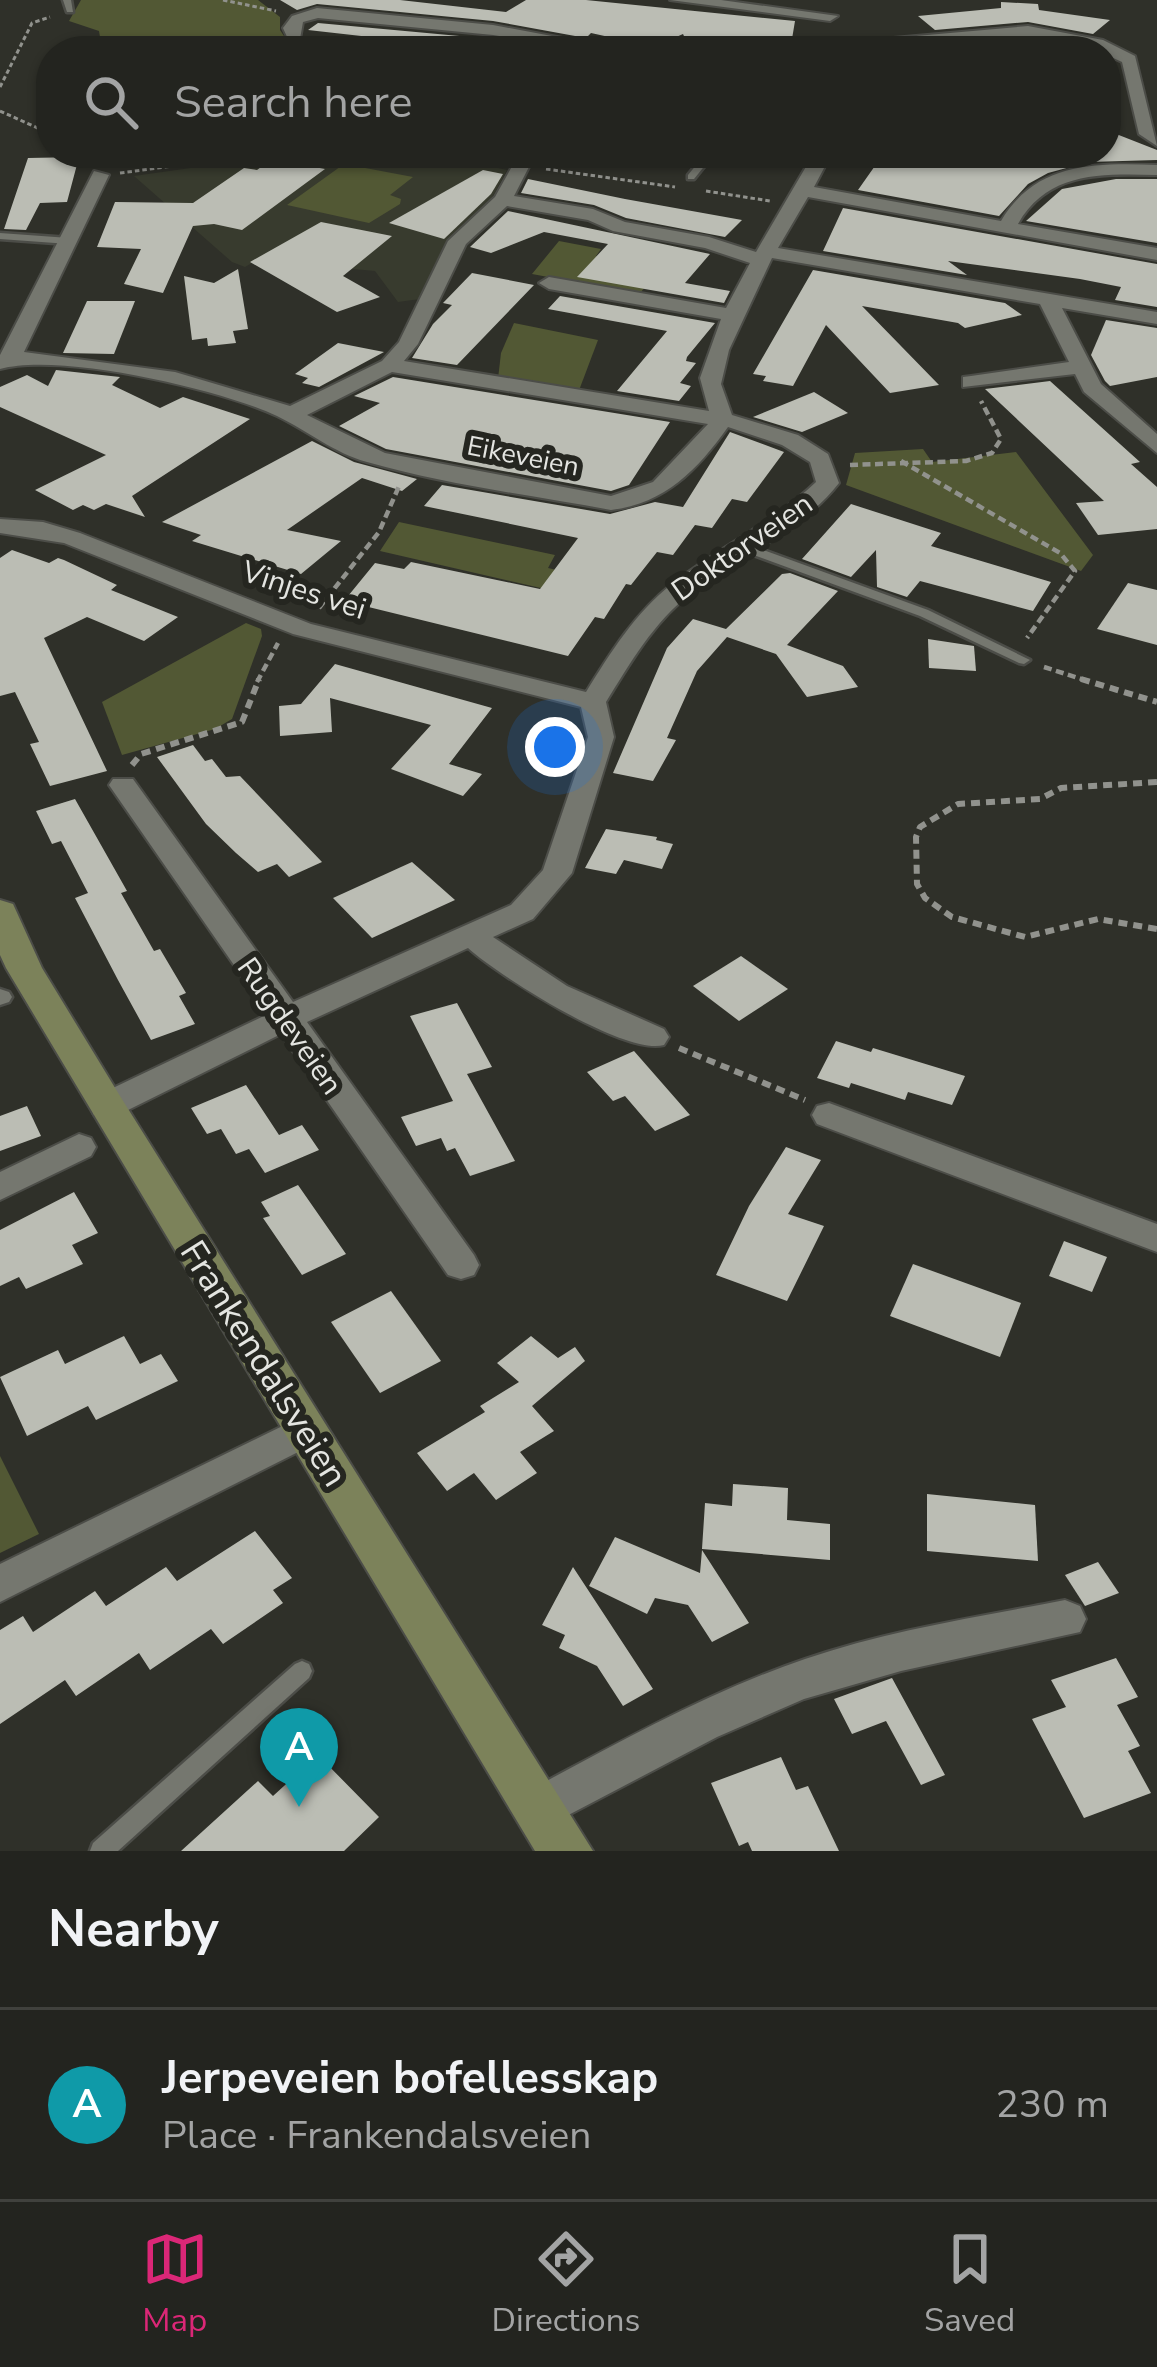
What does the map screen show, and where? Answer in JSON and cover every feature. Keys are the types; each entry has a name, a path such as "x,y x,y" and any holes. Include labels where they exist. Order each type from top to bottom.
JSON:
{"main road":[{"name":"Frankendalsveien","path":"0,912 24,968 106,1106 566,1851"}],"street":[{"path":"678,0 825,8 841,36"},
{"path":"296,27 316,13 519,36"},
{"path":"951,36 1052,36"},
{"path":"1121,56 1129,59 1137,77 1148,134 1157,141"},
{"path":"292,414 389,365 408,344 458,241 503,200 519,168"},
{"path":"722,422 711,380 734,316 816,168"},
{"path":"1007,227 1029,194 1058,179 1092,171 1157,170"},
{"path":"5,360 100,175"},
{"path":"804,191 1157,254"},
{"path":"503,200 593,215 620,226 767,256 1157,318"},
{"path":"549,283 734,316"},
{"path":"1048,300 1091,387 1157,446"},
{"name":"Eikeveien","path":"5,360 134,368 292,414 327,440 409,465 626,503 644,498 682,470 722,422"},
{"name":"Doktorveien","path":"389,365 760,427 820,458 828,483 808,505 662,604 593,702"},
{"path":"971,382 1078,368"},
{"name":"Vinjes vei","path":"0,526 43,529 72,538 295,627 593,702"},
{"path":"106,1106 284,1019 522,912 557,872 601,736 593,702"},
{"name":"Rugdeveien","path":"124,785 460,1265"},
{"path":"470,933 493,956 548,993 653,1037"},
{"path":"829,1115 1157,1238"},
{"path":"0,1187 80,1147"},
{"path":"0,1585 307,1430"},
{"path":"538,1809 684,1730 803,1679 910,1649 1065,1619"}],"lane":[{"path":"691,177 698,168"},
{"path":"0,236 69,241"},
{"path":"745,547 923,613 1019,658"},
{"path":"101,1851 302,1671"}],"path":[{"path":"223,0 296,27"},
{"path":"0,87 32,23 69,5"},
{"path":"0,111 36,127"},
{"path":"100,175 155,168"},
{"path":"825,467 966,460 992,453 1000,444 971,382"},
{"path":"901,461 1060,553 1075,571 1019,658 1157,702"},
{"path":"124,785 141,754 242,722 248,696 295,627 379,532 409,465"},
{"path":"1157,782 1061,788 1040,799 958,804 920,827 916,837 917,884 925,898 952,917 1025,938 1098,919 1157,929"},
{"path":"653,1037 800,1097 829,1115"}],"shaded area":[{"path":"190,168 507,170 489,203 436,266 420,299 398,302 375,271 257,260 245,267 232,262 134,176"}],"green space":[{"path":"81,0 258,0 280,17 284,36 100,36 99,31 69,21"},
{"path":"338,168 413,177 390,195 401,199 400,204 369,223 287,205"},
{"path":"559,241 601,249 596,256 663,267 639,294 532,274"},
{"path":"514,323 598,340 578,393 498,379 501,353"},
{"path":"923,449 932,462 1016,452 1093,555 1081,571 846,485 855,453"},
{"path":"399,522 555,555 548,568 578,575 567,594 380,551"},
{"path":"246,623 261,629 262,636 232,719 215,729 122,755 102,702"},
{"path":"0,1456 39,1534 0,1553"}],"building":[{"path":"280,0 400,0 506,12 526,0 586,0 795,21 792,36 575,36 493,21 317,4 297,10"},
{"path":"1001,2 1038,4 1039,10 1110,20 1093,34 1028,22 935,30 918,16 1001,8"},
{"path":"318,23 459,36 361,36 308,30"},
{"path":"1121,136 1157,150 1157,160 1121,161"},
{"path":"28,158 36,158 36,168 76,168 67,202 40,203 26,230 4,229"},
{"path":"244,168 325,169 242,230 214,224 193,226 163,293 124,284 141,249 97,247 115,202 193,203"},
{"path":"873,168 1067,168 1028,184 999,216 858,190"},
{"path":"483,170 503,174 491,194 444,239 389,223"},
{"path":"528,179 742,220 725,237 626,218 594,205 521,193"},
{"path":"1116,179 1157,179 1157,243 1026,221 1062,189"},
{"path":"843,208 1157,264 1157,307 1115,300 1121,287 1080,279 948,261 967,275 823,251"},
{"path":"508,211 710,254 685,283 730,291 724,303 577,277 608,244 544,232 491,253 470,247"},
{"path":"321,222 392,236 343,276 380,297 337,312 250,262"},
{"path":"238,269 248,329 233,331 236,343 208,346 207,338 192,340 184,276 214,283"},
{"path":"813,270 1005,303 1022,315 965,328 862,306 939,385 890,393 826,325 793,386 763,381 766,376 753,374"},
{"path":"472,273 534,285 457,365 412,358 433,324 452,305 443,303"},
{"path":"560,296 715,323 687,357 686,361 696,363 680,383 691,386 679,401 617,391 667,331 548,309"},
{"path":"87,301 135,301 114,354 63,353"},
{"path":"1106,320 1157,328 1157,377 1110,386 1105,381 1091,355"},
{"path":"338,343 384,352 319,387 302,383 308,378 295,374"},
{"path":"56,370 120,377 112,385 160,408 183,397 250,419 132,496 145,517 106,504 94,510 83,505 73,510 35,490 106,455 0,407 0,387 27,375 48,386"},
{"path":"393,377 670,422 629,485 611,491 386,449 339,426 380,403 354,396"},
{"path":"1050,381 1140,462 1131,464 1157,487 1157,529 1098,535 1076,503 1104,501 985,389"},
{"path":"814,392 848,413 802,432 753,417"},
{"path":"730,432 784,452 747,502 732,499 712,528 695,525 673,555 657,552 631,585 626,584 604,619 595,617 568,656 344,601 375,563 404,569 411,562 540,589 578,538 424,506 442,485 610,514 655,502 683,507"},
{"path":"312,441 354,462 417,479 402,491 362,478 287,530 341,541 301,574 192,541 201,535 162,522"},
{"path":"851,504 941,533 931,546 1051,582 1033,611 920,581 907,597 877,587 876,550 851,577 802,559"},
{"path":"12,550 49,563 64,560 117,585 111,590 178,617 144,641 87,617 44,638 107,771 50,786 30,744 39,742 15,692 0,696 0,558"},
{"path":"782,574 838,591 787,645 843,666 858,687 807,697 776,654 727,637 697,671 667,738 676,740 653,781 613,773 667,648 693,619 726,629"},
{"path":"1128,583 1157,590 1157,645 1097,629"},
{"path":"928,639 974,646 976,671 929,668"},
{"path":"335,664 492,708 449,764 482,774 463,796 391,769 431,725 330,698 332,732 280,736 279,706 301,704"},
{"path":"193,745 226,777 240,776 322,862 289,877 277,864 258,872 236,853 206,824 157,757"},
{"path":"75,799 127,891 121,893 154,951 160,949 186,993 179,996 195,1024 151,1040 118,980 75,898 88,893 61,841 52,844 36,811"},
{"path":"606,829 673,844 662,869 624,860 616,874 585,868"},
{"path":"412,862 455,900 372,938 333,898"},
{"path":"741,956 788,989 739,1021 693,986"},
{"path":"457,1003 492,1067 467,1074 515,1161 470,1176 455,1148 447,1151 441,1138 416,1146 401,1117 453,1101 410,1016"},
{"path":"836,1041 965,1076 952,1105 908,1092 905,1100 851,1083 849,1088 817,1078"},
{"path":"634,1051 690,1115 655,1131 625,1096 613,1101 587,1072"},
{"path":"246,1085 279,1135 302,1125 319,1150 265,1173 249,1149 236,1154 221,1129 207,1134 191,1108"},
{"path":"27,1106 41,1136 0,1151 0,1116"},
{"path":"786,1147 821,1160 788,1214 824,1226 787,1301 716,1275 749,1206"},
{"path":"298,1185 346,1254 302,1275 263,1218 270,1216 261,1202"},
{"path":"74,1192 98,1233 72,1245 83,1264 26,1289 19,1277 0,1286 0,1230"},
{"path":"1064,1241 1107,1257 1092,1292 1049,1276"},
{"path":"913,1264 1021,1303 1000,1357 890,1316"},
{"path":"391,1291 441,1361 380,1393 331,1322"},
{"path":"124,1336 140,1364 161,1354 178,1381 96,1420 88,1406 27,1436 0,1377 58,1350 65,1364"},
{"path":"531,1336 558,1358 575,1347 585,1361 532,1406 554,1431 520,1452 537,1473 496,1500 474,1473 447,1491 417,1453 485,1412 480,1406 519,1382 497,1363"},
{"path":"733,1484 788,1488 787,1520 830,1524 830,1560 702,1549 705,1503 732,1506"},
{"path":"927,1494 1035,1505 1038,1561 927,1551"},
{"path":"255,1531 292,1578 273,1590 283,1603 223,1644 211,1629 150,1670 139,1653 76,1696 65,1680 0,1724 0,1630 23,1616 33,1632 95,1591 106,1606 166,1567 177,1581"},
{"path":"615,1537 700,1573 702,1550 749,1623 712,1642 688,1605 655,1598 647,1614 589,1586"},
{"path":"1098,1562 1119,1593 1085,1606 1065,1575"},
{"path":"573,1567 653,1689 623,1706 597,1666 559,1648 565,1635 542,1625"},
{"path":"1116,1658 1138,1697 1117,1705 1140,1746 1128,1751 1151,1793 1084,1818 1032,1719 1066,1707 1051,1680"},
{"path":"892,1678 945,1775 921,1785 886,1721 852,1734 834,1699"},
{"path":"318,1755 379,1817 344,1851 181,1851 258,1781 273,1796"},
{"path":"781,1757 796,1790 808,1786 839,1851 752,1851 748,1842 739,1846 711,1783"}],"place":[{"name":"Jerpeveien bofellesskap","path":"299,1807"}]}
